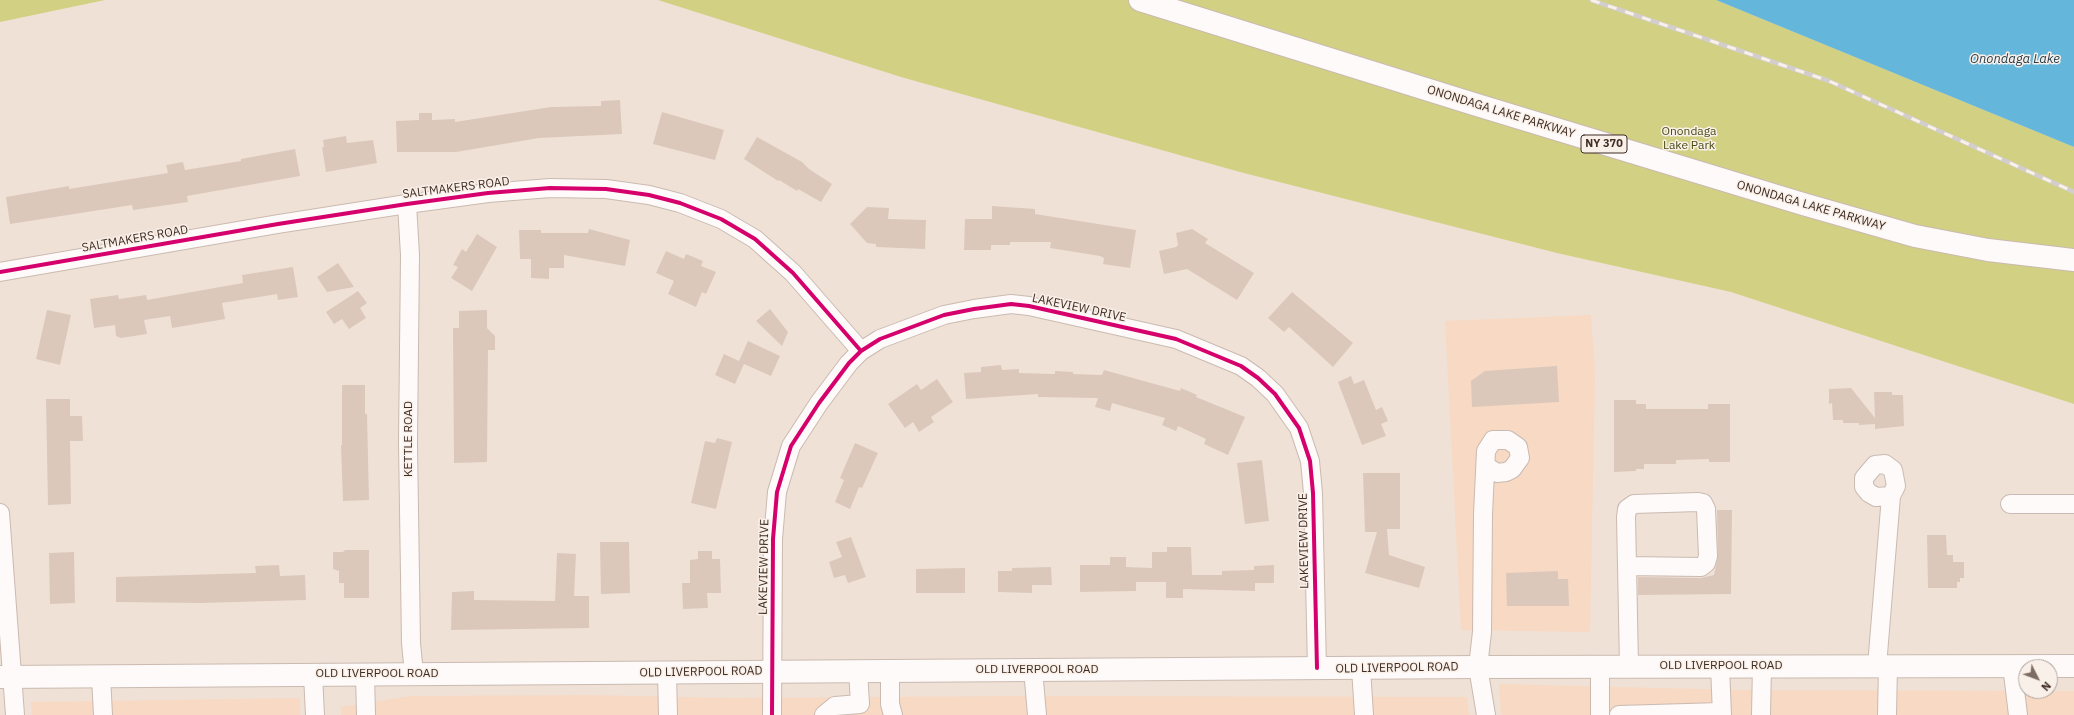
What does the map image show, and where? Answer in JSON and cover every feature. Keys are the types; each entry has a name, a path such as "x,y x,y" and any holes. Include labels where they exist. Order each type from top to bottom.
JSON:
{"main road":[{"name":"ONONDAGA LAKE PARKWAY","path":"1140,0 1485,108 1803,204 1915,236 1988,250 2074,260"},
{"name":"OLD LIVERPOOL ROAD","path":"6,677 1033,669 1600,666 2074,666"}],"street":[{"name":"SALTMAKERS ROAD","path":"0,272 278,224 407,204 488,193 550,188 606,189 649,195 680,203 721,219 754,239 793,273 861,351"},
{"name":"KETTLE ROAD","path":"407,204 410,255 409,481 411,636 414,674"},
{"name":"LAKEVIEW DRIVE","path":"772,715 773,539 777,492 791,446 849,363 861,351 880,339 944,315 1011,304 1029,306 1176,340 1242,366 1258,378 1275,394 1299,428 1310,461 1313,493 1317,668"},
{"path":"1486,466 1482,561 1482,632 1478,667 1486,715"},
{"path":"1887,715 1883,666 1891,496"},
{"path":"1627,566 1701,567 1706,563 1708,556 1706,509 1703,503 1634,504 1628,509 1626,517 1629,666"},
{"path":"2010,504 2074,504"},
{"path":"0,513 6,677 15,715"},
{"path":"2012,665 2018,715"},
{"path":"1600,666 1600,715"},
{"path":"1619,715 1722,714 1720,666"},
{"path":"1761,715 1762,666"},
{"path":"1361,668 1364,715"},
{"path":"1033,669 1037,715"},
{"path":"858,670 860,704"},
{"path":"824,715 835,706 860,704 892,710 890,671"},
{"path":"667,672 668,715"},
{"path":"365,674 366,715"},
{"path":"313,675 315,715"},
{"path":"100,676 103,715"}],"shaded area":[{"path":"1591,315 1595,373 1590,632 1461,630 1445,321"},
{"path":"1499,684 1740,690 2018,691 2018,699 2058,699 2058,691 2074,691 2074,715 1501,715"},
{"path":"588,695 729,698 1027,696 1467,697 1469,715 341,715 341,707 411,696"},
{"path":"300,698 300,715 32,715 31,702"}],"green space":[{"path":"0,0 105,0 0,22"},
{"name":"Onondaga Lake Park","path":"658,0 1716,0 2074,147 2074,404 1731,292 1557,253 1240,172 901,77"}],"water":[{"name":"Onondaga Lake","path":"1716,0 2074,0 2074,147"}],"building":[{"path":"620,100 622,134 539,138 456,152 397,152 396,121 419,120 419,113 432,113 432,120 455,119 455,122 551,107 601,106 601,101"},
{"path":"662,112 724,130 715,160 653,144"},
{"path":"346,136 347,143 373,140 377,163 326,172 322,147 324,147 323,140"},
{"path":"757,137 802,162 809,169 832,184 821,202 798,189 797,191 779,180 778,181 744,159"},
{"path":"295,149 300,176 187,196 188,202 133,210 132,205 10,224 6,197 69,186 69,189 168,173 166,165 183,162 185,170 241,161 241,159"},
{"path":"992,206 1035,209 1035,214 1136,230 1130,268 1103,264 1104,258 1100,256 1050,248 1051,242 1010,242 1010,245 991,245 991,250 964,250 965,219 992,219"},
{"path":"867,207 889,208 888,219 926,220 925,249 876,247 876,244 867,243 850,224"},
{"path":"589,229 630,240 625,266 564,255 564,268 549,268 549,279 531,278 531,259 520,259 519,230 541,230 541,233 588,233"},
{"path":"1192,229 1208,239 1205,243 1254,273 1237,300 1187,269 1164,274 1159,251 1176,247 1178,245 1176,233"},
{"path":"477,234 497,247 472,291 451,278 458,267 453,265 462,249 466,252"},
{"path":"666,251 684,259 686,254 703,261 701,266 716,272 706,294 702,292 696,307 668,294 674,281 656,273"},
{"path":"338,263 354,287 327,292 317,277"},
{"path":"293,267 298,297 278,300 277,294 222,303 225,319 172,328 170,316 144,320 147,334 121,338 116,336 115,325 94,328 90,299 118,295 119,299 146,295 147,300 243,283 242,275"},
{"path":"358,291 367,303 360,308 366,318 349,329 342,319 334,324 326,312"},
{"path":"1292,292 1353,343 1333,367 1289,327 1284,332 1268,318"},
{"path":"770,309 788,332 782,346 756,321"},
{"path":"47,310 71,315 60,365 36,359"},
{"path":"487,310 487,328 495,336 495,350 488,350 487,462 454,463 453,328 459,328 459,311"},
{"path":"748,341 780,356 771,376 744,364 735,384 715,375 724,354 739,361"},
{"path":"1001,365 1002,370 1019,369 1019,373 1055,374 1055,371 1073,372 1073,374 1102,375 1104,370 1180,391 1181,388 1197,395 1196,397 1245,417 1228,455 1204,444 1206,439 1178,426 1176,431 1162,425 1165,418 1112,403 1110,411 1095,407 1098,398 1038,397 1038,394 966,399 964,373 981,372 981,367"},
{"path":"1557,366 1559,402 1472,407 1471,381 1485,371"},
{"path":"1351,376 1354,384 1364,380 1376,410 1382,407 1388,421 1381,424 1386,436 1362,445 1338,382"},
{"path":"937,379 953,402 931,417 934,422 919,432 913,422 905,428 888,404 917,384 921,390"},
{"path":"342,385 365,385 369,500 343,501 341,445"},
{"path":"1851,388 1875,418 1874,392 1892,392 1892,395 1903,395 1904,426 1875,429 1875,424 1859,425 1859,423 1843,423 1843,420 1833,420 1832,403 1829,404 1829,389"},
{"path":"46,399 70,399 70,416 82,416 83,441 70,441 71,504 48,505"},
{"path":"1614,400 1636,400 1636,404 1646,404 1646,409 1708,409 1708,404 1730,404 1730,462 1709,462 1709,459 1676,460 1676,464 1644,464 1644,469 1614,472"},
{"path":"717,438 732,442 716,509 691,503 705,441 715,443"},
{"path":"855,443 878,453 862,488 859,487 850,509 835,502 844,480 840,478"},
{"path":"1262,460 1269,521 1245,524 1237,463"},
{"path":"1363,473 1400,473 1400,529 1387,529 1389,555 1425,567 1419,588 1365,573 1377,532 1365,532"},
{"path":"1717,510 1732,510 1731,594 1638,595 1638,577 1701,578 1714,575 1718,556"},
{"path":"1927,535 1946,535 1947,555 1953,555 1953,562 1964,562 1964,578 1960,578 1960,582 1957,582 1957,588 1928,588"},
{"path":"851,537 866,577 848,583 845,575 834,578 829,562 842,557 836,542"},
{"path":"600,542 629,542 630,593 601,594"},
{"path":"1167,547 1191,547 1192,575 1222,575 1222,571 1254,570 1254,566 1274,565 1274,583 1255,583 1255,591 1183,589 1183,598 1166,598 1166,582 1136,582 1136,591 1080,592 1080,565 1110,565 1110,557 1126,557 1126,567 1152,568 1152,552 1167,552"},
{"path":"345,550 369,550 369,598 344,598 344,583 339,583 339,571 333,569 333,552 343,552"},
{"path":"698,551 712,551 712,559 720,559 721,593 707,593 708,608 683,609 682,583 690,583 690,560 698,559"},
{"path":"74,552 75,603 50,604 49,553"},
{"path":"557,553 576,554 574,596 589,596 589,628 451,630 452,592 474,591 474,600 555,601"},
{"path":"279,565 280,576 305,575 306,600 200,603 116,602 116,577 256,573 255,566"},
{"path":"1051,567 1052,585 1032,585 1032,593 998,592 998,571 1012,571 1012,568"},
{"path":"965,568 965,593 916,593 916,569"},
{"path":"1558,571 1558,579 1568,579 1569,606 1507,606 1506,573"}],"railway":[{"path":"1591,0 1829,81 2074,192"}],"cycle path":[{"path":"0,272 278,224 407,204 488,193 550,188 606,189 649,195 680,203 721,219 755,239 793,273 861,351"},
{"path":"772,715 773,539 777,492 791,446 819,403 849,363 861,351 880,339 944,315 1011,304 1029,306 1176,339 1241,366 1258,378 1275,394 1299,428 1310,461 1313,493 1317,668"}]}
